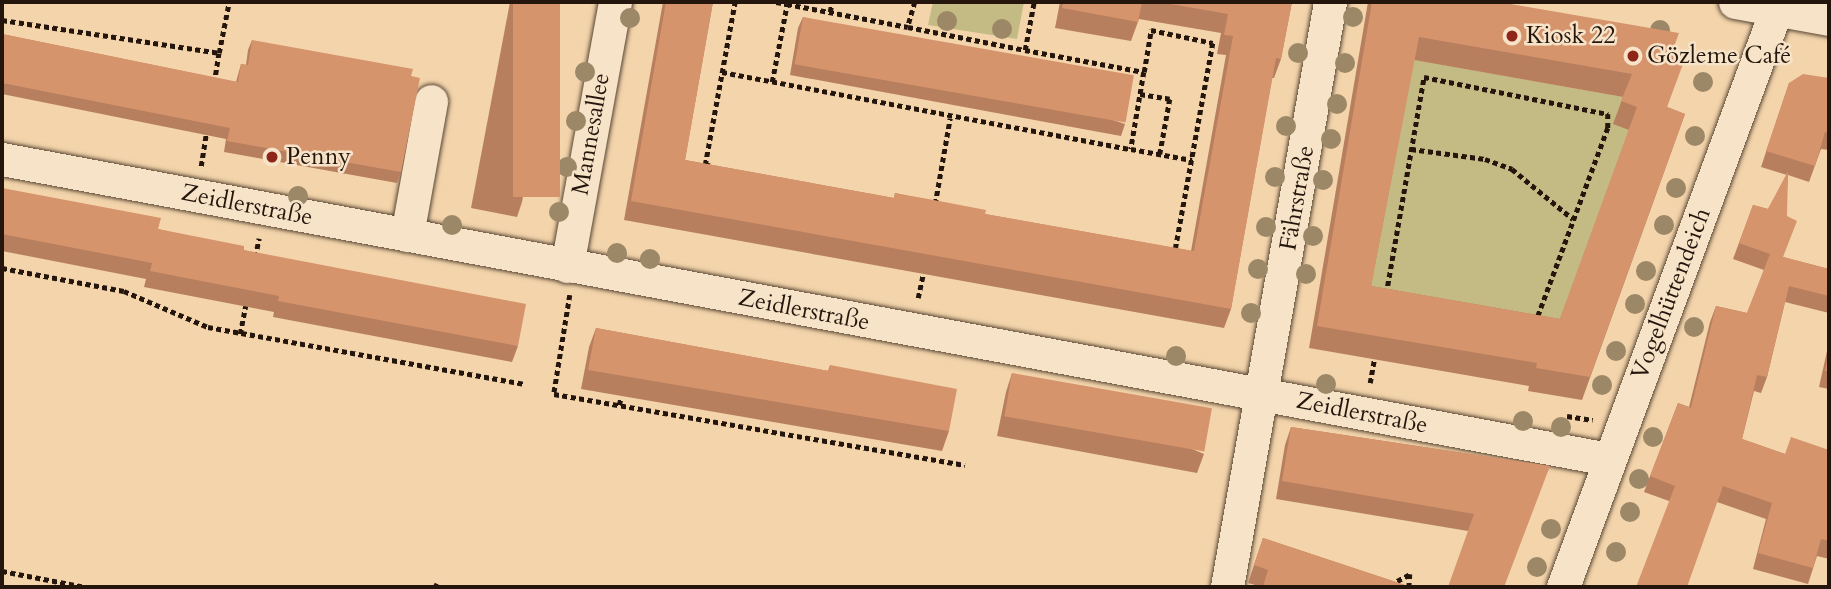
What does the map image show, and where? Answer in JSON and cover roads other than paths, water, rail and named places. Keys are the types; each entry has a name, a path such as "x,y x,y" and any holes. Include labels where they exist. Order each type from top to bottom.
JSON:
{"street":[{"name":"Mannesallee","path":"567,266 615,2"},
{"name":"Fährstraße","path":"1227,587 1263,395 1330,2"},
{"path":"1735,2 1778,5 1829,19"},
{"name":"Vogelhüttendeich","path":"1563,587 1608,459 1778,5"},
{"path":"407,235 431,101"},
{"name":"Zeidlerstraße","path":"2,159 1608,459"}],"place":[{"name":"Kiosk 22","path":"1512,36"},
{"name":"Gözleme Café","path":"1633,56"},
{"name":"Penny","path":"272,157"}]}
